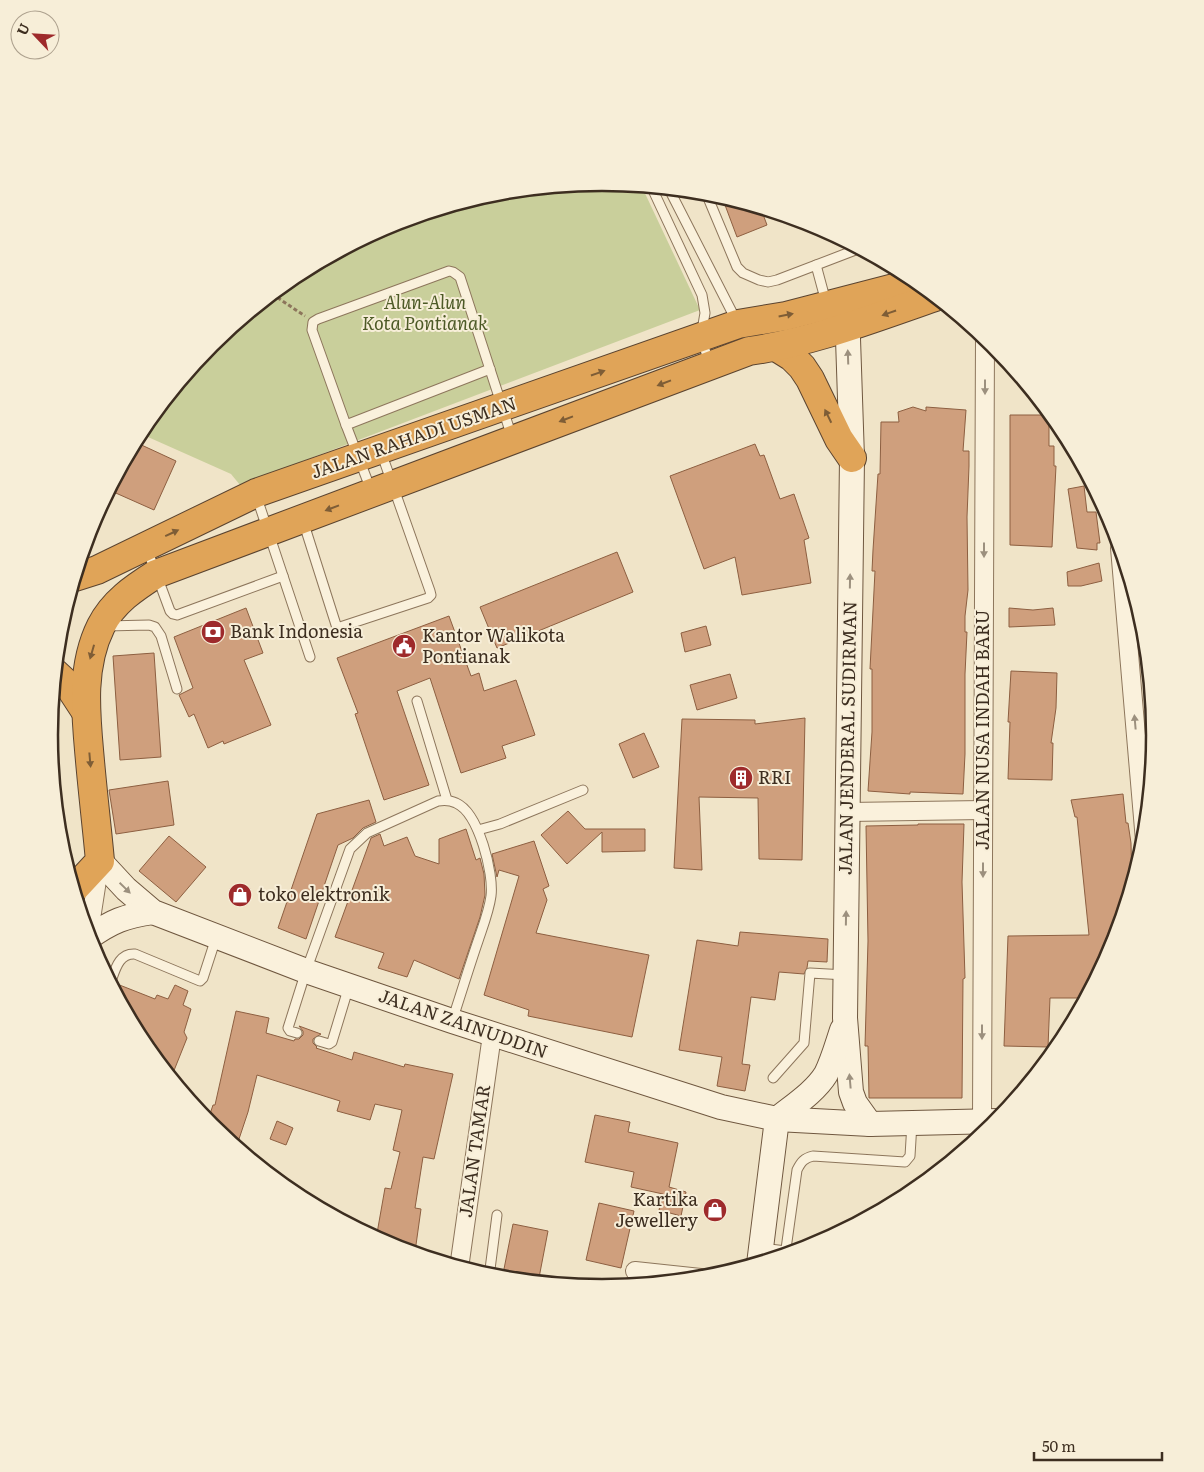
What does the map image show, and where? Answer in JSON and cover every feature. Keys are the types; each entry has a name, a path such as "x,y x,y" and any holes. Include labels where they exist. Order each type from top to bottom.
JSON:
{"highway":[{"path":"743,337 786,316 907,284"},
{"path":"776,347 847,328 927,300"},
{"name":"JALAN RAHADI USMAN","path":"86,573 256,493 701,336 743,337"},
{"name":"JALAN RAHADI USMAN","path":"100,861 86,712 86,675 91,652 101,626 124,595 156,574 710,365 743,337"},
{"path":"743,337 776,347 792,357 802,367 810,379 839,439 852,458"},
{"path":"61,678 69,686 86,712"},
{"path":"78,884 100,861"}],"street":[{"name":"JALAN JENDERAL SUDIRMAN","path":"837,302 847,328 852,458 845,1018 851,1092 857,1107 870,1124"},
{"name":"JALAN NUSA INDAH BARU","path":"985,349 983,810 990,1118"},
{"path":"1126,587 1142,805"},
{"path":"848,812 983,810"},
{"path":"90,922 100,861"},
{"name":"JALAN ZAINUDDIN","path":"100,861 126,889 154,912 349,986 492,1035 705,1102 777,1119 870,1124 987,1121"},
{"path":"95,934 118,920 154,912"},
{"name":"JALAN JENDERAL SUDIRMAN","path":"777,1119 812,1090 825,1076 834,1056 845,1018"},
{"name":"JALAN TAMAR","path":"457,1261 492,1035"},
{"path":"760,1256 777,1119"},
{"path":"635,1271 676,1275"}],"lane":[{"path":"655,194 702,296 705,313 701,336 710,365"},
{"path":"671,196 743,337"},
{"path":"710,202 737,267 743,273 758,280 768,282 777,280 850,252"},
{"path":"816,265 837,302"},
{"path":"302,519 337,628 428,598 431,595 383,489 369,453 346,425 312,330 313,322 453,272 460,277 513,439"},
{"path":"346,425 490,369"},
{"path":"369,453 383,489"},
{"path":"256,493 310,656"},
{"path":"145,545 170,611 177,615 282,576"},
{"path":"101,626 149,625 155,627 161,636 176,688"},
{"path":"417,700 447,800"},
{"path":"478,830 500,824 583,790"},
{"path":"297,1033 290,1031 288,1028 306,971 350,849 367,833 438,801 447,800 457,803 467,811 478,830 491,880 491,898 452,1021"},
{"path":"113,976 119,961 128,953 135,954 200,981 203,978 217,937"},
{"path":"773,1078 804,1043 810,973 846,974"},
{"path":"319,1041 329,1044 332,1042 349,986"},
{"path":"786,1249 797,1170 800,1163 806,1158 813,1156 905,1162 910,1156 912,1123"},
{"path":"490,1269 497,1215"}],"path":[{"path":"278,298 313,322"}],"green space":[{"name":"Alun-Alun Kota Pontianak","path":"602,191 645,194 700,310 240,485 231,474 147,437 170,405 217,351 243,327 299,283 330,264 394,233 427,220 461,210 531,196"}],"building":[{"path":"725,206 764,216 767,225 737,237"},
{"path":"913,407 926,411 926,407 966,410 963,451 969,451 969,466 963,794 910,792 910,794 868,791 872,732 872,669 870,669 875,571 872,571 878,474 880,474 881,422 899,422 898,412"},
{"path":"1010,415 1042,415 1049,425 1049,446 1054,446 1054,466 1056,466 1052,547 1010,545"},
{"path":"755,444 760,456 764,455 780,499 794,494 809,538 804,540 811,583 742,595 735,557 704,569 670,476"},
{"path":"142,445 176,461 154,510 115,493"},
{"path":"1084,486 1087,512 1096,512 1100,543 1097,543 1097,550 1077,548 1068,489"},
{"path":"617,552 633,592 497,648 480,607"},
{"path":"1099,563 1102,581 1081,586 1068,586 1067,572"},
{"path":"246,608 263,653 244,660 271,725 224,744 223,741 208,748 194,714 189,717 179,695 193,688 174,637"},
{"path":"1009,608 1033,610 1053,608 1055,625 1009,627"},
{"path":"449,616 471,676 479,673 484,691 516,680 535,735 502,746 506,758 461,773 430,678 397,691 429,785 384,800 355,714 358,713 337,658"},
{"path":"706,626 711,645 685,652 681,633"},
{"path":"154,653 161,757 120,760 113,656"},
{"path":"1011,671 1057,673 1056,708 1051,743 1053,743 1052,780 1008,779 1010,722 1008,722"},
{"path":"730,674 737,698 697,710 690,685"},
{"name":"RRI","path":"805,718 802,860 759,859 758,798 699,797 702,870 674,868 682,719 755,720 755,724"},
{"path":"644,733 659,767 633,778 619,744"},
{"path":"168,781 174,825 116,834 109,790"},
{"path":"1123,794 1126,823 1128,823 1131,843 1131,862 1128,877 1118,911 1105,944 1079,998 1050,998 1048,1047 1004,1046 1008,936 1089,935 1077,817 1075,817 1071,800"},
{"path":"369,800 376,822 363,828 353,838 338,845 306,939 278,928 317,814"},
{"path":"568,811 585,829 645,829 645,851 602,852 602,832 567,864 541,835"},
{"path":"964,824 962,882 965,978 963,979 962,1098 869,1098 868,1046 865,1046 868,941 866,826"},
{"path":"466,829 476,860 480,858 484,874 485,895 480,917 459,979 414,960 407,977 378,968 384,953 335,937 371,838 380,834 384,846 407,837 415,856 439,864 439,839"},
{"path":"169,836 206,867 176,902 139,871"},
{"path":"534,841 549,886 543,889 547,900 536,933 649,955 632,1037 528,1016 529,1010 484,995 519,876 499,870 497,877 492,854"},
{"path":"740,932 828,939 827,962 808,961 804,974 779,972 775,1000 751,997 742,1064 750,1065 745,1091 717,1086 722,1057 679,1050 697,940 738,946"},
{"path":"118,984 155,999 157,995 168,999 175,985 188,991 183,1005 191,1009 184,1032 187,1038 174,1071 149,1039"},
{"path":"236,1011 269,1018 266,1033 294,1041 303,1035 303,1031 299,1026 321,1034 313,1039 316,1048 352,1060 354,1052 404,1067 405,1064 453,1074 434,1159 423,1157 415,1208 421,1209 416,1248 377,1231 385,1188 391,1189 400,1152 393,1150 402,1110 375,1104 370,1120 337,1111 340,1101 257,1075 238,1141 210,1114 213,1105 215,1105"},
{"path":"595,1115 630,1122 628,1132 678,1143 669,1187 686,1192 681,1216 659,1210 663,1194 631,1187 634,1172 585,1162"},
{"path":"277,1121 293,1128 286,1145 270,1139"},
{"path":"599,1203 634,1211 621,1268 586,1260"},
{"path":"513,1224 548,1231 539,1277 504,1271"}],"place":[{"name":"Bank Indonesia","path":"213,632"},
{"name":"Kantor Walikota Pontianak","path":"404,646"},
{"name":"RRI","path":"741,778"},
{"name":"toko elektronik","path":"240,895"},
{"name":"Kartika Jewellery","path":"715,1210"}]}
